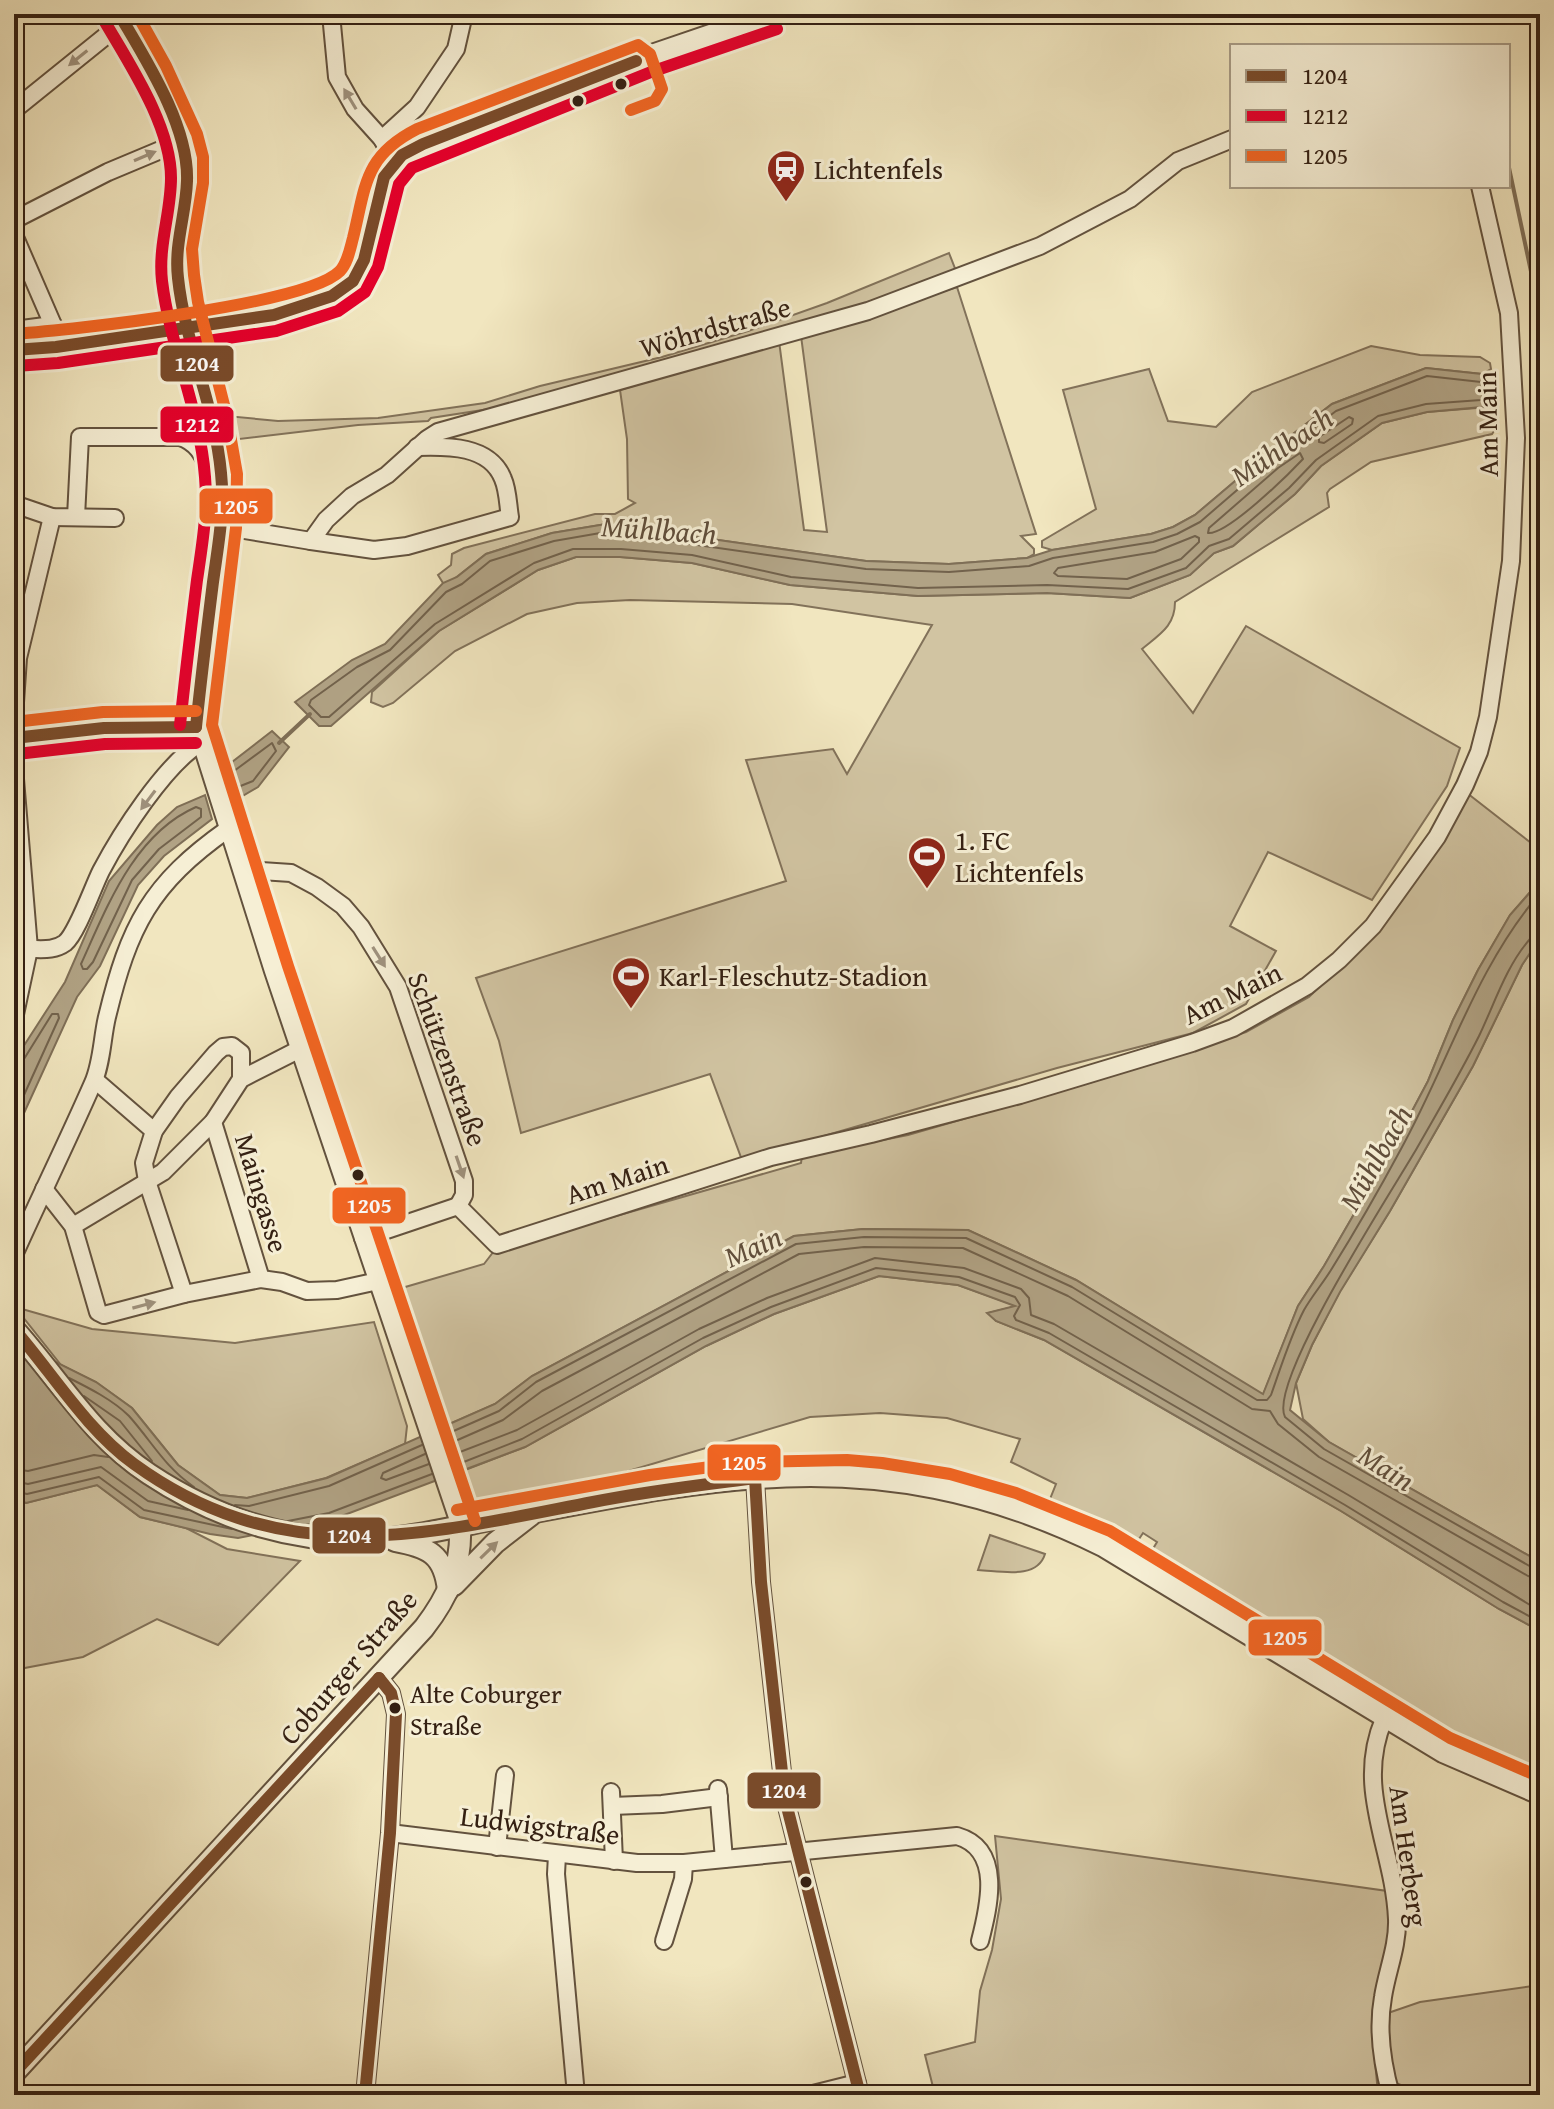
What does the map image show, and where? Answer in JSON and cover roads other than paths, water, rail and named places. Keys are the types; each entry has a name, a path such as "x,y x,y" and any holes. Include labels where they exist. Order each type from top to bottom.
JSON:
{"street":[{"path":"331,14 337,77 355,109 382,139 395,162"},
{"path":"382,139 417,107 456,49 464,14"},
{"path":"14,350 56,347 274,315 332,296 353,281 364,260 384,177 395,162 423,144 650,55 772,14"},
{"path":"14,110 121,18 151,73 182,141 187,160 187,182 176,248 185,318"},
{"name":"Wöhrdstraße","path":"311,541 326,520 352,496 387,475 438,432 868,311 1026,251 1130,199 1178,161 1230,140"},
{"path":"14,220 108,172 182,141"},
{"name":"Am Main","path":"458,1206 497,1245 771,1157 886,1130 1122,1066 1233,1028 1307,986 1339,960 1373,926 1437,837 1479,752 1488,717 1511,561 1516,454 1509,313 1480,188"},
{"path":"14,235 53,325 56,347"},
{"path":"14,330 53,325"},
{"name":"Coburger Straße","path":"14,2073 424,1628 448,1590 459,1560 460,1526 452,1499 198,735 220,526 221,475 212,421"},
{"path":"76,517 80,437 180,437 190,440 200,450 211,472 221,475"},
{"path":"220,526 374,550 407,546 510,517 503,478 494,466 461,447 417,447"},
{"path":"14,504 52,517 115,518"},
{"path":"14,717 18,658 52,517"},
{"path":"14,738 96,728 198,735"},
{"path":"29,949 54,949 69,938 121,836 198,735"},
{"path":"14,767 29,949 14,1019"},
{"path":"14,1255 95,1080 119,966 132,934 167,880 227,824"},
{"name":"Schützenstraße","path":"244,875 261,871 291,873 343,906 361,927 401,996 464,1181 464,1195 458,1206"},
{"path":"184,1294 144,1163 154,1131 178,1097 223,1047 232,1046 241,1053 241,1079"},
{"path":"73,1226 163,1172 213,1122 241,1079 300,1049"},
{"path":"95,1080 154,1131"},
{"name":"Maingasse","path":"213,1122 261,1279"},
{"path":"44,1189 73,1226 98,1312 104,1315 184,1294 261,1279 307,1291 337,1290 378,1281"},
{"path":"363,1238 458,1206"},
{"path":"14,1329 90,1424 119,1452 201,1504 260,1527 300,1536 384,1539 670,1489 755,1478 821,1475 881,1478 979,1498 1059,1525 1103,1546 1384,1719 1443,1752 1540,1794"},
{"path":"755,1478 770,1674 785,1799 858,2089 809,2095"},
{"path":"448,1590 495,1543 534,1513"},
{"path":"384,1539 419,1547 435,1555 446,1575 448,1590"},
{"path":"365,2095 390,1833 396,1714 391,1693 379,1678"},
{"name":"Am Herberg","path":"1384,1719 1374,1746 1371,1773 1396,1902 1396,1941 1381,2014 1383,2067 1391,2095"},
{"path":"497,1847 505,1775"},
{"path":"614,1861 611,1799 677,1803 718,1791 724,1859"},
{"name":"Ludwigstraße","path":"390,1833 614,1861 684,1863 957,1836 972,1841 986,1859 989,1884 987,1915 980,1941"},
{"path":"557,1855 556,1874 576,2095"},
{"path":"664,1941 683,1879 684,1863"}],"water":[{"path":"1426,368 1491,375 1493,406 1427,412 1382,423 1321,466 1295,494 1233,546 1214,553 1190,575 1130,598 1047,593 918,596 790,585 692,563 576,557 538,570 439,631 331,726 319,726 295,702 352,660 385,644 443,583 457,577 486,554 552,533 606,524 866,561 949,564 1027,558 1052,550 1151,534 1173,527 1195,515 1332,404"},
{"path":"272,731 289,747 258,787 234,801 223,769"},
{"path":"205,795 212,819 164,856 138,885 100,966 77,997 14,1135 14,1061 65,982 109,881 157,825 177,807"},
{"path":"1540,881 1540,938 1522,965 1473,1066 1340,1292 1312,1345 1296,1383 1290,1410 1329,1442 1540,1562 1540,1631 1341,1511 1044,1340 996,1321 987,1313 1015,1306 958,1285 879,1276 774,1314 706,1346 525,1447 331,1520 238,1538 140,1517 97,1485 26,1503 14,1498 14,1341 96,1382 132,1408 178,1465 220,1495 247,1498 327,1478 495,1404 532,1376 794,1236 863,1229 968,1230 1076,1280 1263,1394 1298,1306 1394,1145 1428,1081 1478,970 1510,915"}],"waterway":[{"path":"1510,172 1540,314"},
{"name":"Mühlbach","path":"279,743 310,714"}],"tunnel":[{"path":"186,319 212,421"}],"place":[{"name":"Lichtenfels","path":"786,203"},
{"name":"1. FC Lichtenfels","path":"927,890"},
{"name":"Karl-Fleschutz-Stadion","path":"631,1010"},
{"name":"Alte Coburger Straße","path":"395,1708"}],"water label":[{"name":"Main","path":"753,1247"},
{"name":"Main","path":"1386,1468"}]}
